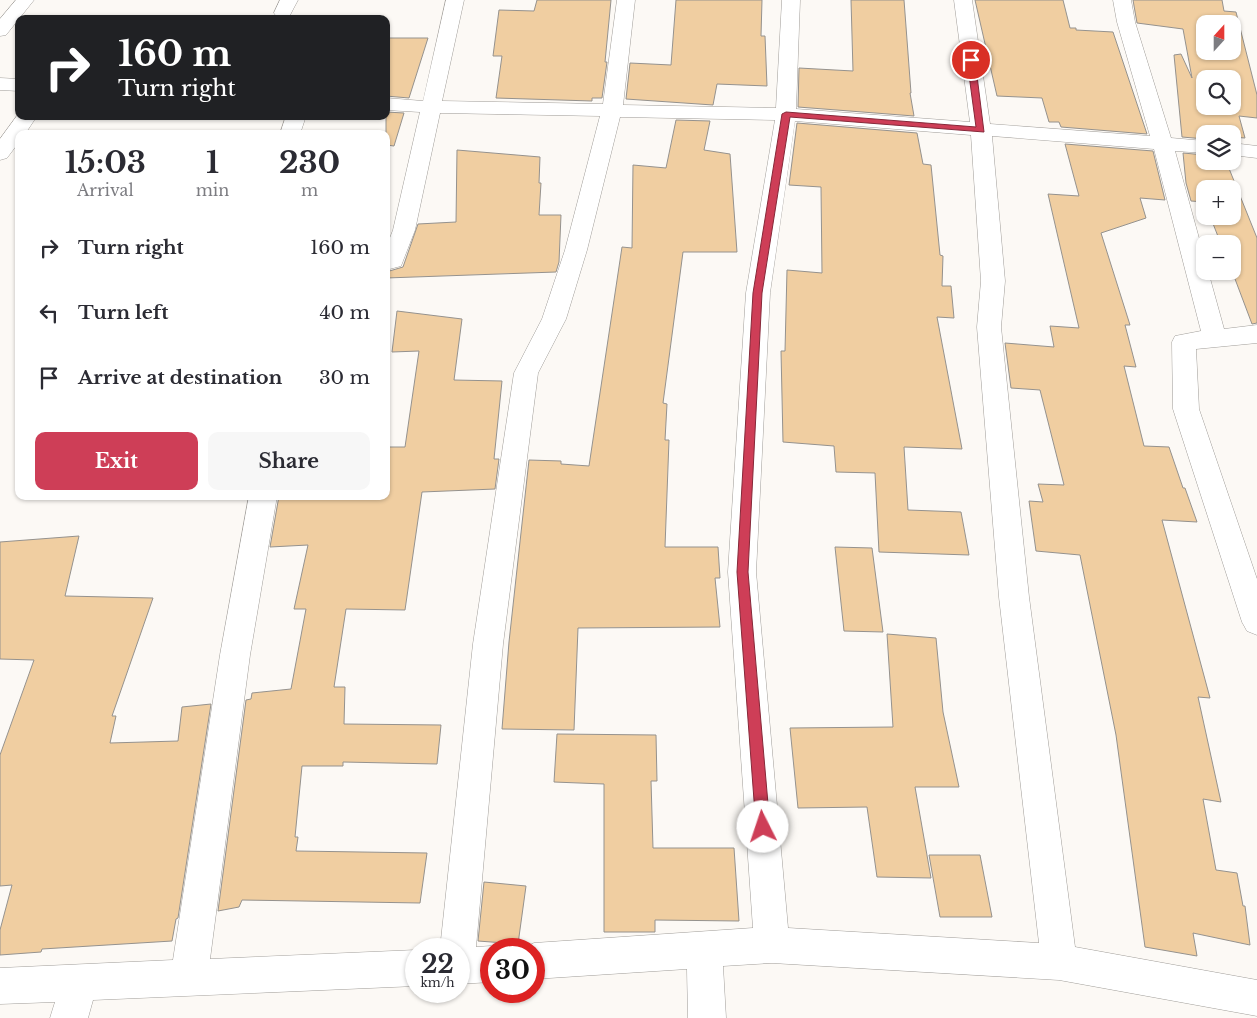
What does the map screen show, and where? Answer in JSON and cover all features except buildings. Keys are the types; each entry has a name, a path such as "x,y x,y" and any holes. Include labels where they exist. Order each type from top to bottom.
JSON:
{"street":[{"path":"0,31 25,0"},
{"path":"390,262 394,262 404,230 455,0"},
{"path":"459,938 488,644 526,373 554,319 576,250 612,110 626,0"},
{"path":"772,945 742,572 758,293 786,114 791,0"},
{"path":"963,0 981,130 993,281 989,327 1014,597 1059,962"},
{"path":"1122,0 1126,22 1162,143 1215,340"},
{"path":"0,84 15,85"},
{"path":"390,104 430,107 786,114 1196,146"},
{"path":"0,154 15,133"},
{"path":"1241,151 1257,152"},
{"path":"1257,334 1184,342 1186,409 1257,622"},
{"path":"190,977 235,655 262,500"},
{"path":"545,960 772,945 1059,962 1257,998"},
{"path":"704,949 707,1018"},
{"path":"0,986 405,968"},
{"path":"70,1018 80,982"}],"route":[{"path":"763,827 742,572 758,293 786,114 981,130 971,60"}]}
